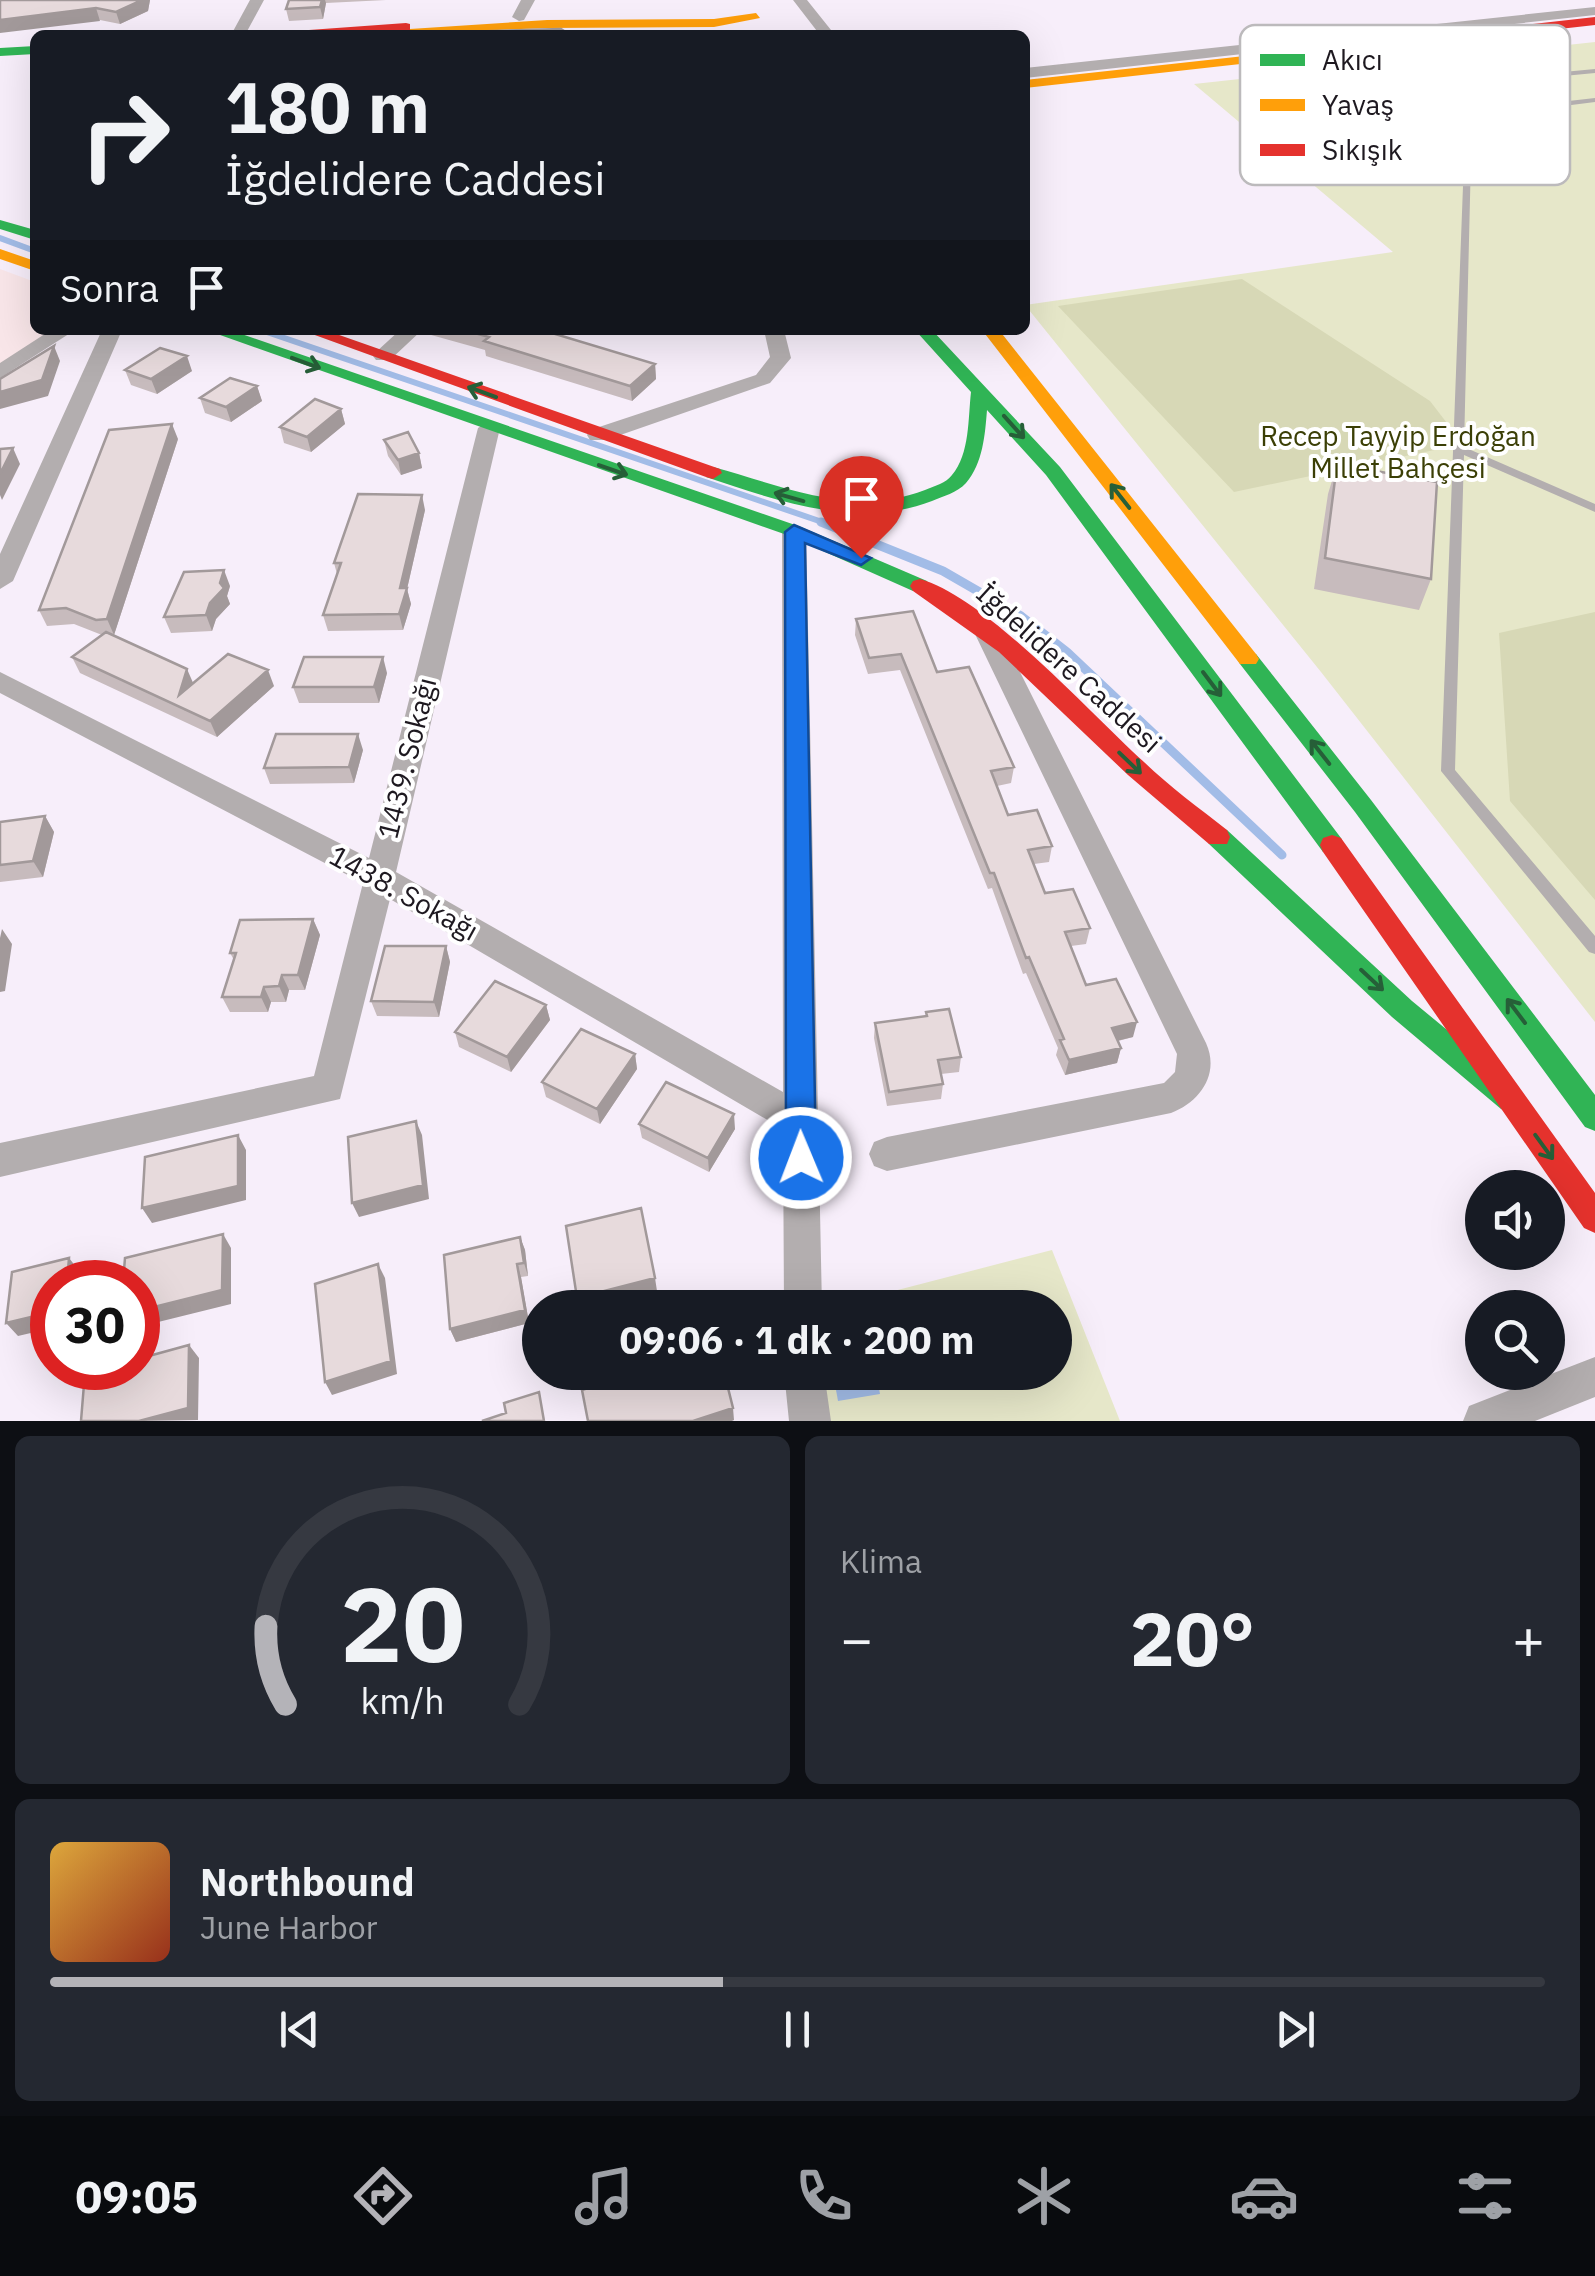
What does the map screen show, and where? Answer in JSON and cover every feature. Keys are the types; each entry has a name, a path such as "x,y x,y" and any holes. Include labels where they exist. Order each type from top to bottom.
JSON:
{"street":[{"path":"241,30 257,0"},
{"path":"339,30 524,9 602,10 648,0"},
{"path":"800,0 824,30"},
{"path":"1466,25 1595,11"},
{"path":"517,30 674,19 714,23 756,17"},
{"path":"1567,25 1595,21"},
{"path":"1570,36 1595,34"},
{"path":"1030,72 1240,50"},
{"path":"0,55 30,53"},
{"path":"1030,84 1240,64"},
{"path":"1030,95 1240,69"},
{"path":"0,224 30,234"},
{"path":"0,254 30,264"},
{"path":"0,372 57,335"},
{"path":"0,582 110,335"},
{"name":"İğdelidere Caddesi","path":"228,335 794,532 963,609 1066,698 1137,770 1233,849 1402,1009 1510,1100"},
{"path":"323,335 598,436 796,500 876,509 923,500 958,482 973,451 980,389"},
{"path":"383,356 406,335"},
{"path":"598,436 762,379 781,358 775,335"},
{"path":"928,335 980,389 1080,506 1391,924 1595,1218"},
{"path":"994,335 1363,806 1595,1118"},
{"name":"1439. Sokağı","path":"0,1160 328,1088 490,428"},
{"path":"794,532 803,1290"},
{"path":"887,1154 1171,1097 1187,1088 1194,1070 1194,1054 986,628"},
{"name":"1438. Sokağı","path":"0,680 378,877 800,1120"},
{"path":"1484,1421 1595,1377"},
{"path":"806,1390 810,1421"}],"lane":[{"path":"1570,73 1595,71"},
{"path":"1570,103 1595,100"},
{"path":"1468,185 1448,771 1595,947"},
{"path":"1459,449 1595,508"}],"shaded area":[{"path":"0,269 30,280 30,335 48,335 0,365"}],"green space":[{"name":"Recep Tayyip Erdoğan Millet Bahçesi","path":"1595,42 1595,1022 1321,672 1030,311 1030,304 1393,252 1314,185 1570,185 1570,45"},
{"name":"Recep Tayyip Erdoğan Millet Bahçesi","path":"1240,79 1240,123 1194,84"},
{"path":"1242,279 1430,401 1450,427 1444,448 1234,492 1058,306"},
{"path":"1595,612 1595,900 1510,801 1499,633"},
{"path":"1052,1250 1068,1290 898,1290"},
{"path":"1072,1300 1120,1421 827,1421 824,1390 1072,1390"}],"water":[{"path":"836,1390 879,1390 880,1394 838,1401"}],"building":[{"path":"0,0 142,0 116,12 96,8 0,20"},
{"path":"289,0 322,0 320,7 286,9"},
{"path":"482,335 559,335 655,364 630,386 484,341 489,337"},
{"path":"54,346 42,380 0,392 0,379"},
{"path":"160,348 187,356 151,379 125,370"},
{"path":"230,378 257,386 226,407 200,398"},
{"path":"315,399 341,409 307,437 280,427"},
{"path":"172,424 107,619 96,620 66,608 39,610 109,430"},
{"path":"408,432 419,453 398,460 384,440"},
{"path":"13,448 0,474 0,449"},
{"path":"1337,464 1437,482 1431,579 1325,558"},
{"path":"358,494 422,495 400,588 407,588 399,614 323,615 341,563 334,563"},
{"path":"224,570 220,583 224,588 210,603 206,615 164,617 184,572"},
{"path":"913,611 937,672 969,667 1014,767 991,771 1008,815 1037,810 1052,846 1028,850 1045,893 1073,889 1090,928 1065,932 1086,985 1116,979 1137,1022 1112,1028 1121,1048 1069,1060 1060,1040 1064,1039 1029,957 1026,958 994,873 990,873 901,654 869,658 856,619"},
{"path":"106,632 187,669 179,695 228,654 268,670 210,721 72,657"},
{"path":"304,657 383,657 374,687 293,687"},
{"path":"276,734 358,734 349,767 264,768"},
{"path":"45,816 33,861 0,865 0,822"},
{"path":"313,919 298,975 282,975 279,986 264,987 261,997 222,997 236,953 230,953 240,920"},
{"path":"385,946 446,946 434,1002 371,1001"},
{"path":"495,981 546,1005 507,1057 455,1032"},
{"path":"949,1009 961,1057 938,1060 943,1084 889,1092 875,1023"},
{"path":"581,1029 635,1054 597,1109 542,1082"},
{"path":"666,1082 734,1114 708,1158 639,1124"},
{"path":"416,1121 423,1185 352,1203 348,1137"},
{"path":"238,1135 238,1186 142,1208 145,1157"},
{"path":"641,1208 655,1278 608,1290 576,1290 566,1226"},
{"path":"223,1234 222,1290 160,1306 160,1260 125,1258"},
{"path":"520,1237 524,1263 517,1264 522,1311 450,1329 444,1255"},
{"path":"378,1264 391,1361 325,1382 315,1284"},
{"path":"30,1268 30,1317 6,1323 12,1272"},
{"path":"189,1345 188,1408 139,1421 81,1421 84,1390 160,1390 160,1353"},
{"path":"582,1390 728,1390 733,1408 693,1421 588,1421"},
{"path":"539,1392 544,1421 482,1421 506,1413 504,1403"}],"waterway":[{"path":"0,238 30,249"},
{"path":"276,335 828,524"},
{"path":"821,522 943,571 1021,616 1067,652 1282,855"}],"traffic: fast":[{"path":"0,52 30,50"},
{"path":"0,224 30,233"},
{"path":"228,335 794,531 920,586"},
{"path":"928,335 1053,471 1332,845"},
{"path":"713,473 826,504 855,508 912,502 953,485 965,469 976,436 980,389"},
{"path":"1248,659 1363,806 1595,1118"},
{"path":"1218,837 1402,1009 1511,1100"}],"traffic: slow":[{"path":"455,30 547,24 714,23 756,16"},
{"path":"1030,83 1240,60"},
{"path":"0,254 30,264"},
{"path":"994,335 1248,659"}],"traffic: jam":[{"path":"1559,25 1595,21"},
{"path":"364,30 406,27"},
{"path":"323,335 713,473"},
{"path":"920,586 951,604 1007,647 1136,769 1218,837"},
{"path":"1332,845 1595,1218"}],"route":[{"path":"801,1158 794,532 861,558"}]}
